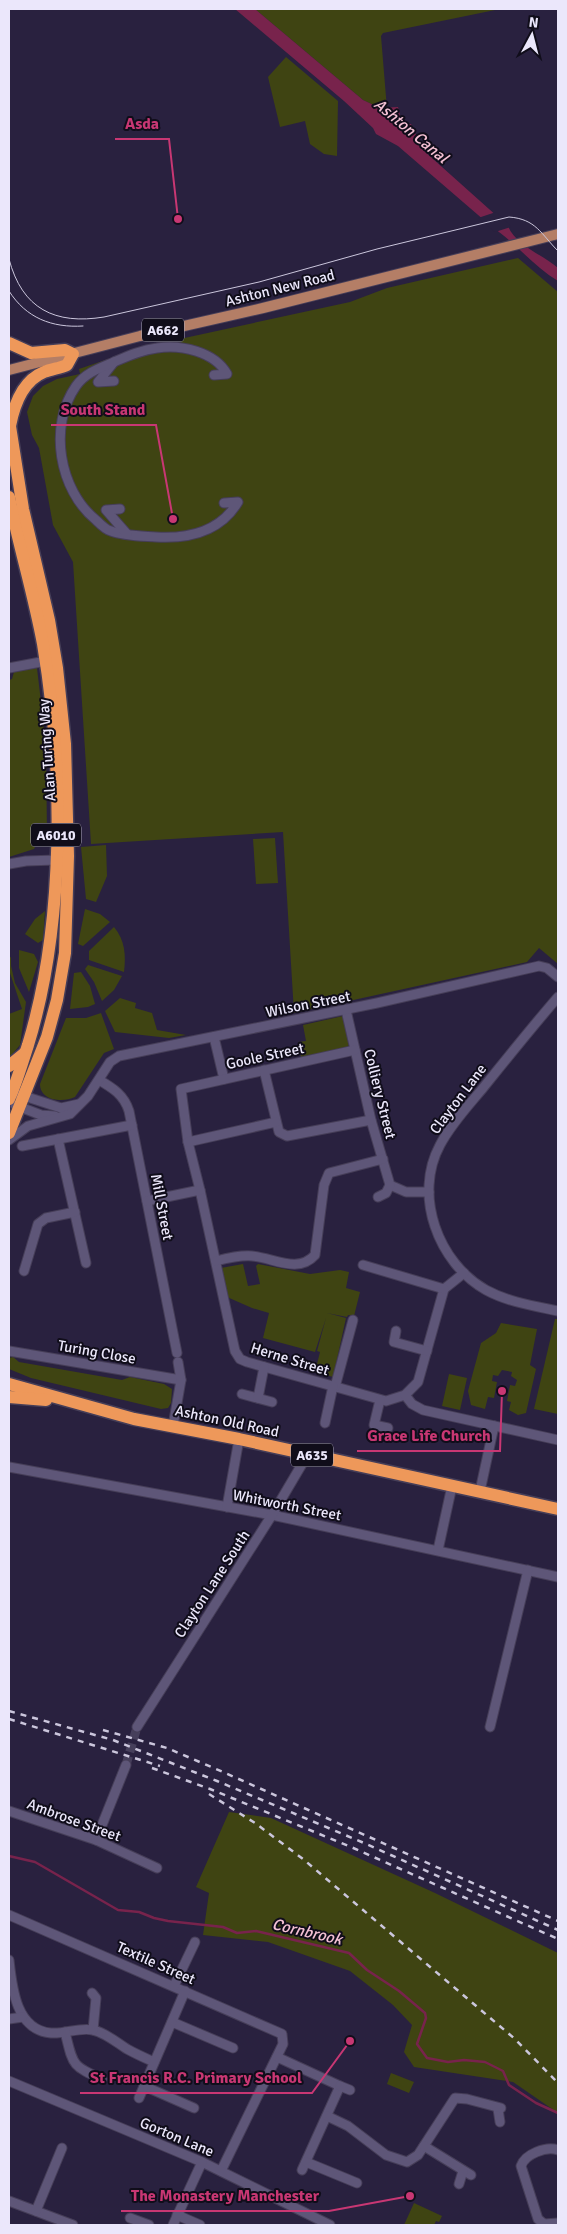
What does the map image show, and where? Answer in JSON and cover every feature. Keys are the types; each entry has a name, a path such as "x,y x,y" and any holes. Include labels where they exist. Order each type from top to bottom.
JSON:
{"highway":[{"path":"9,343 31,352 65,350 73,354 67,365 39,374 24,390 16,400 9,423"},
{"name":"Alan Turing Way","path":"9,423 24,508 49,620 57,668 65,744 68,848 62,973 47,1037 14,1098"},
{"name":"Alan Turing Way","path":"9,488 9,500 46,661 56,761 56,860 49,958 42,994 14,1098 9,1133"},
{"path":"9,1066 25,1053"},
{"name":"Ashton Old Road","path":"9,1384 66,1402 558,1509"},
{"name":"Ashton Old Road","path":"9,1397 66,1402"}],"main road":[{"name":"Ashton New Road","path":"9,370 140,336 262,308 558,234"}],"street":[{"path":"214,375 227,374 222,366 202,353 179,348 159,347 140,351 98,367 77,385 73,392 63,419 61,458 67,478 83,510 110,531 161,537 182,536 204,531 221,524 231,514 238,502 224,503"},
{"path":"114,362 98,382 114,381"},
{"path":"120,509 106,510 127,534"},
{"path":"9,668 46,661"},
{"path":"9,864 26,861 56,860"},
{"name":"Wilson Street","path":"9,1140 28,1126 70,1114 99,1080 110,1062 119,1056 346,1010 539,966 547,968 558,977"},
{"name":"Clayton Lane","path":"558,997 456,1119 439,1146 430,1168 429,1192 430,1211 438,1237 464,1273 481,1287 501,1297 558,1311"},
{"name":"Colliery Street","path":"346,1010 371,1120 390,1185"},
{"path":"214,1037 224,1079"},
{"name":"Goole Street","path":"180,1088 355,1050"},
{"path":"264,1070 279,1132 287,1136 371,1120"},
{"name":"Mill Street","path":"99,1080 123,1098 132,1125 176,1352"},
{"name":"Herne Street","path":"180,1088 188,1142 235,1351 240,1359 380,1400 393,1400 405,1395"},
{"path":"14,1098 61,1108 80,1104"},
{"path":"14,1098 50,1117 70,1114"},
{"path":"188,1142 276,1122"},
{"path":"22,1146 132,1125"},
{"path":"58,1139 86,1263"},
{"path":"216,1261 245,1256 269,1258 296,1265 305,1264 315,1255 326,1178 334,1171 383,1159"},
{"path":"378,1197 386,1193 390,1185 406,1192 429,1192"},
{"path":"147,1201 200,1190"},
{"path":"24,1271 38,1224 46,1218 75,1212"},
{"path":"362,1265 444,1289"},
{"path":"464,1273 444,1289 418,1382 405,1395 416,1408 558,1440"},
{"path":"325,1423 352,1320"},
{"path":"396,1331 394,1342 427,1351"},
{"name":"Turing Close","path":"9,1351 181,1380"},
{"path":"173,1426 181,1380 178,1362"},
{"path":"258,1398 264,1367"},
{"path":"242,1394 272,1402"},
{"path":"380,1400 374,1425 388,1428"},
{"path":"480,1492 494,1426"},
{"path":"227,1507 238,1439"},
{"name":"Clayton Lane South","path":"137,1727 272,1515 308,1454"},
{"name":"Whitworth Street","path":"9,1467 272,1515 558,1577"},
{"path":"438,1550 452,1486"},
{"path":"490,1727 528,1570"},
{"path":"96,1840 126,1765"},
{"name":"Ambrose Street","path":"9,1811 96,1840 157,1868"},
{"name":"Textile Street","path":"9,1916 277,2031 282,2034 283,2044 277,2057"},
{"path":"174,1986 195,1942"},
{"path":"9,1960 14,1993 23,2017 39,2030 50,2033 93,2030 104,2034 128,2050 154,2062"},
{"path":"139,2098 185,1991"},
{"path":"93,2030 97,1995"},
{"path":"9,2019 23,2017"},
{"path":"172,2022 233,2048"},
{"path":"65,2032 76,2067 102,2079"},
{"path":"221,2172 277,2057 350,2090"},
{"name":"Gorton Lane","path":"9,2081 202,2162 330,2225"},
{"path":"144,2086 194,2108"},
{"path":"340,2086 304,2166 357,2183"},
{"path":"327,2116 374,2142 394,2159 407,2162 413,2160 424,2146 455,2098 467,2099 500,2109 500,2122"},
{"path":"424,2146 467,2173 459,2184"},
{"path":"36,2210 62,2148"},
{"path":"558,2150 550,2149 529,2156 521,2166 538,2219 544,2224 558,2223"},
{"path":"173,2225 202,2162"},
{"path":"9,2201 73,2225"},
{"path":"177,2215 200,2225"},
{"path":"130,2218 149,2225"}],"green space":[{"path":"255,9 500,9 383,33 381,36 387,109 380,108 363,100"},
{"path":"286,57 338,101 337,156 324,154 310,144 305,121 280,127 268,77"},
{"path":"518,258 558,292 558,964 539,948 527,962 294,1013 283,832 91,844 73,562 53,525 39,448 32,435 27,412 33,396 43,386 57,379 80,374 79,369 143,347 350,302 387,288"},
{"path":"37,668 46,745 47,837 42,833 34,849 9,857 9,680 12,679 14,672"},
{"path":"275,838 278,883 256,884 253,839"},
{"path":"106,845 107,876 96,902 86,899 81,847"},
{"path":"85,909 100,914 110,922 83,946 78,944"},
{"path":"45,911 43,940 38,943 25,934 35,919"},
{"path":"114,927 124,948 124,972 89,960 89,951"},
{"path":"19,950 34,954 38,962 29,992 19,968"},
{"path":"11,957 15,983 26,1002 20,1045 9,1058 9,1014 22,1009 9,970 9,958"},
{"path":"88,965 122,976 114,990 102,1001 94,982 85,969"},
{"path":"81,972 90,986 95,1004 88,1007 70,1009 74,973"},
{"path":"120,998 136,1003 135,1008 152,1013 157,1030 186,1035 169,1038 115,1032 105,1011"},
{"path":"101,1013 114,1049 104,1053 75,1097 59,1100 48,1097 41,1090 40,1084 66,1018 86,1018"},
{"path":"343,1016 349,1047 301,1057 298,1042 306,1041 303,1025"},
{"path":"243,1264 248,1286 260,1284 256,1266 258,1264 310,1274 340,1270 349,1272 346,1288 360,1292 354,1316 348,1315 347,1317 327,1313 346,1318 333,1377 315,1372 320,1352 317,1351 326,1318 315,1352 263,1338 269,1313 227,1297 221,1268"},
{"path":"555,1319 558,1319 558,1414 534,1409"},
{"path":"501,1323 537,1329 530,1365 536,1369 526,1413 518,1415 509,1410 511,1402 507,1401 510,1385 515,1386 517,1380 511,1376 512,1372 502,1370 498,1376 493,1375 492,1381 497,1382 494,1398 488,1397 485,1409 471,1405 468,1391 481,1343 496,1333"},
{"path":"13,1357 19,1362 122,1380 130,1377 164,1384 172,1389 171,1403 168,1408 161,1409 31,1378 9,1369 9,1358"},
{"path":"449,1374 467,1378 460,1410 442,1406"},
{"path":"229,1812 271,1818 435,1893 558,1953 558,2113 513,2082 414,2067 404,2052 412,2025 393,2005 350,1971 268,1942 203,1935 209,1893 196,1887"},
{"path":"391,2073 414,2082 409,2093 387,2084"},
{"path":"414,2203 442,2216 439,2222 436,2221 434,2225 404,2225"}],"water":[{"name":"Ashton Canal","path":"235,9 255,9 363,100 380,108 398,107 401,119 411,124 423,150 508,226 517,239 558,268 558,281 398,146 376,134 373,128 344,101"}],"pier":[{"path":"496,212 511,227 495,232 478,218"}],"waterway":[{"name":"Cornbrook","path":"9,1856 35,1862 118,1910 139,1912 168,1921 223,1927 237,1933 256,1931 349,1953 367,1970 399,1991 425,2013 426,2018 417,2044 427,2058 448,2062 464,2060 485,2062 503,2071 509,2085 536,2103 558,2113"}],"tunnel":[{"path":"126,1765 137,1727"}],"tram line":[{"path":"9,259 22,290 43,310 70,318 86,319 104,317 259,282 377,249 509,217 518,218 532,224 558,251"},
{"path":"9,291 23,308 41,319 61,325 83,326"}],"railway":[{"path":"9,1711 113,1740 217,1781 364,1843 558,1930"},
{"path":"9,1719 160,1766"},
{"path":"103,1730 167,1748 558,1921"},
{"path":"152,1768 210,1789 351,1847 558,1939"},
{"path":"209,1794 255,1823 303,1859 515,2039 558,2083"}],"place":[{"name":"Asda","path":"178,219"},
{"name":"South Stand","path":"173,519"},
{"name":"Grace Life Church","path":"502,1391"},
{"name":"St Francis R.C. Primary School","path":"350,2041"},
{"name":"The Monastery Manchester","path":"410,2196"}]}
